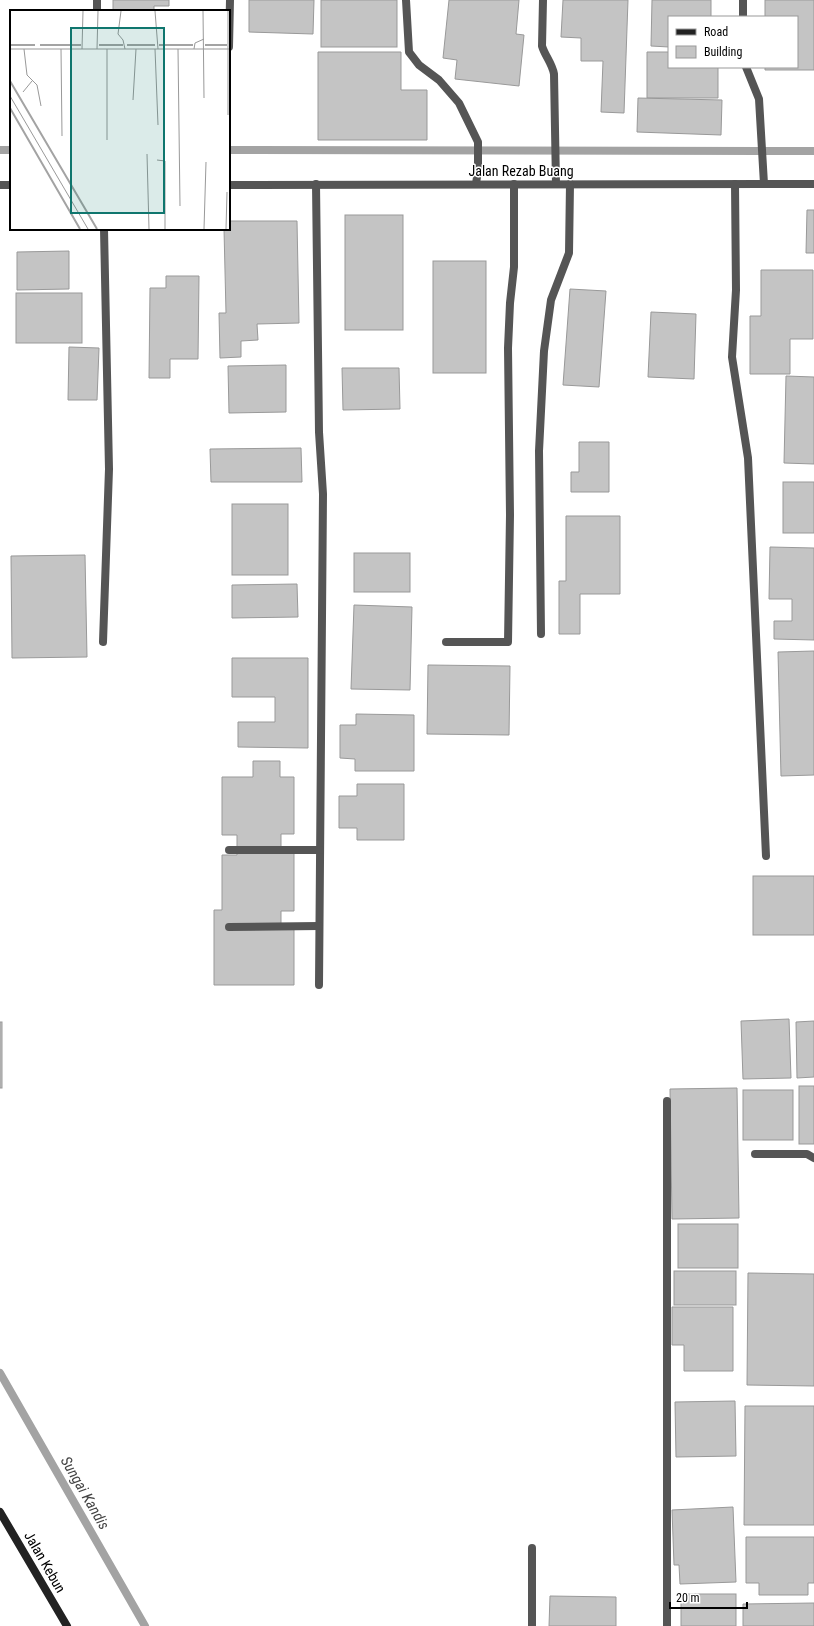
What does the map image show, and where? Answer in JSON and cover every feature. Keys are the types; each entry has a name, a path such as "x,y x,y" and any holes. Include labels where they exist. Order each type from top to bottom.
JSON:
{"main road":[{"name":"Jalan Kebun","path":"0,1512 67,1626"}],"street":[{"path":"230,0 230,10"},
{"path":"406,0 409,52 419,65 439,80 459,103 478,142 478,170 476,184"},
{"path":"543,0 542,46 551,62 554,74 556,184"},
{"path":"743,0 743,16"},
{"path":"746,68 759,99 764,184"},
{"path":"316,184 319,432 323,494 319,985"},
{"path":"446,642 508,642 510,515 508,348 510,304 514,267 514,184"},
{"path":"541,634 538,451 544,351 550,300 569,253 570,184"},
{"path":"735,184 736,290 732,357 748,458 766,856"},
{"name":"Jalan Rezab Buang","path":"230,185 814,184"},
{"path":"103,642 109,469 104,230"},
{"path":"229,850 320,850"},
{"path":"229,927 319,926"},
{"path":"667,1101 667,1626"},
{"path":"755,1154 807,1154 814,1158"},
{"path":"532,1548 532,1626"}],"building":[{"path":"113,0 169,0 169,6 154,6 154,10 113,10"},
{"path":"249,0 314,0 313,34 249,32"},
{"path":"321,0 397,0 397,47 321,47"},
{"path":"449,0 519,0 516,34 524,35 519,86 455,79 457,60 443,58"},
{"path":"563,0 628,0 624,113 601,112 603,61 581,61 581,38 561,37"},
{"path":"652,0 711,0 711,16 668,16 668,47 651,46"},
{"path":"765,0 814,0 814,70 765,70 765,68 798,68 798,16 765,16"},
{"path":"318,52 401,52 401,90 427,90 427,140 318,140"},
{"path":"647,52 668,52 668,68 718,68 718,98 647,98"},
{"path":"638,98 722,100 721,135 637,132"},
{"path":"807,210 814,210 814,253 806,253"},
{"path":"345,215 403,215 403,330 345,330"},
{"path":"230,221 297,221 299,323 257,324 258,340 241,341 241,357 220,358 219,313 226,313 224,230 230,230"},
{"path":"69,251 69,289 17,290 17,252"},
{"path":"433,261 486,261 486,373 433,373"},
{"path":"761,270 813,270 813,339 790,339 790,374 750,374 750,316 761,316"},
{"path":"166,276 199,276 198,359 170,359 170,378 149,378 150,288 166,288"},
{"path":"570,289 606,291 599,387 563,385"},
{"path":"16,293 82,293 82,343 16,343"},
{"path":"651,312 696,314 694,379 648,377"},
{"path":"69,347 99,348 97,400 68,400"},
{"path":"286,365 286,412 229,413 228,366"},
{"path":"342,368 399,368 400,409 343,410"},
{"path":"786,376 814,377 814,464 784,463"},
{"path":"579,442 609,442 609,492 571,492 571,472 579,472"},
{"path":"301,448 302,482 211,482 210,449"},
{"path":"783,482 814,482 814,533 783,533"},
{"path":"232,504 288,504 288,575 232,575"},
{"path":"566,516 620,516 620,594 580,594 580,634 559,634 559,581 566,581"},
{"path":"770,547 814,548 814,640 774,639 774,621 792,621 792,599 769,599"},
{"path":"354,553 410,553 410,592 354,592"},
{"path":"85,555 87,657 12,658 11,556"},
{"path":"297,584 298,617 232,618 232,585"},
{"path":"354,605 412,607 410,690 351,689"},
{"path":"814,651 814,775 781,776 778,652"},
{"path":"232,658 308,658 308,748 238,747 238,722 275,722 275,697 232,697"},
{"path":"428,665 510,666 509,735 427,734"},
{"path":"356,714 414,715 414,771 355,771 355,759 340,758 340,725 356,725"},
{"path":"253,761 280,761 280,777 294,777 294,834 281,834 281,852 294,852 294,911 281,911 281,929 294,929 294,985 214,985 214,910 222,910 222,855 237,855 237,835 222,835 222,777 253,777"},
{"path":"357,784 404,784 404,840 357,840 357,828 339,828 339,796 357,796"},
{"path":"753,876 814,876 814,935 753,935"},
{"path":"789,1019 791,1078 743,1079 741,1021"},
{"path":"814,1021 814,1077 797,1078 796,1022"},
{"path":"0,1022 2,1022 2,1088 0,1088"},
{"path":"799,1086 814,1086 814,1144 799,1144"},
{"path":"737,1088 739,1218 672,1219 670,1089"},
{"path":"743,1090 793,1090 793,1140 743,1140"},
{"path":"678,1224 738,1224 738,1268 678,1268"},
{"path":"674,1271 736,1271 736,1305 674,1305"},
{"path":"748,1273 814,1274 814,1386 747,1385"},
{"path":"672,1307 733,1307 733,1371 684,1371 684,1345 672,1345"},
{"path":"735,1401 736,1456 676,1457 675,1402"},
{"path":"745,1406 814,1406 814,1525 744,1525"},
{"path":"733,1507 736,1582 680,1584 679,1565 674,1565 672,1510"},
{"path":"746,1537 814,1537 814,1583 808,1583 808,1595 759,1595 759,1583 746,1583"},
{"path":"681,1594 736,1594 736,1626 681,1626"},
{"path":"550,1596 616,1597 616,1626 549,1626"},
{"path":"814,1603 814,1626 743,1626 743,1604"}],"waterway":[{"path":"0,150 10,150"},
{"path":"230,150 814,151"},
{"name":"Sungai Kandis","path":"0,1373 145,1626"}]}
